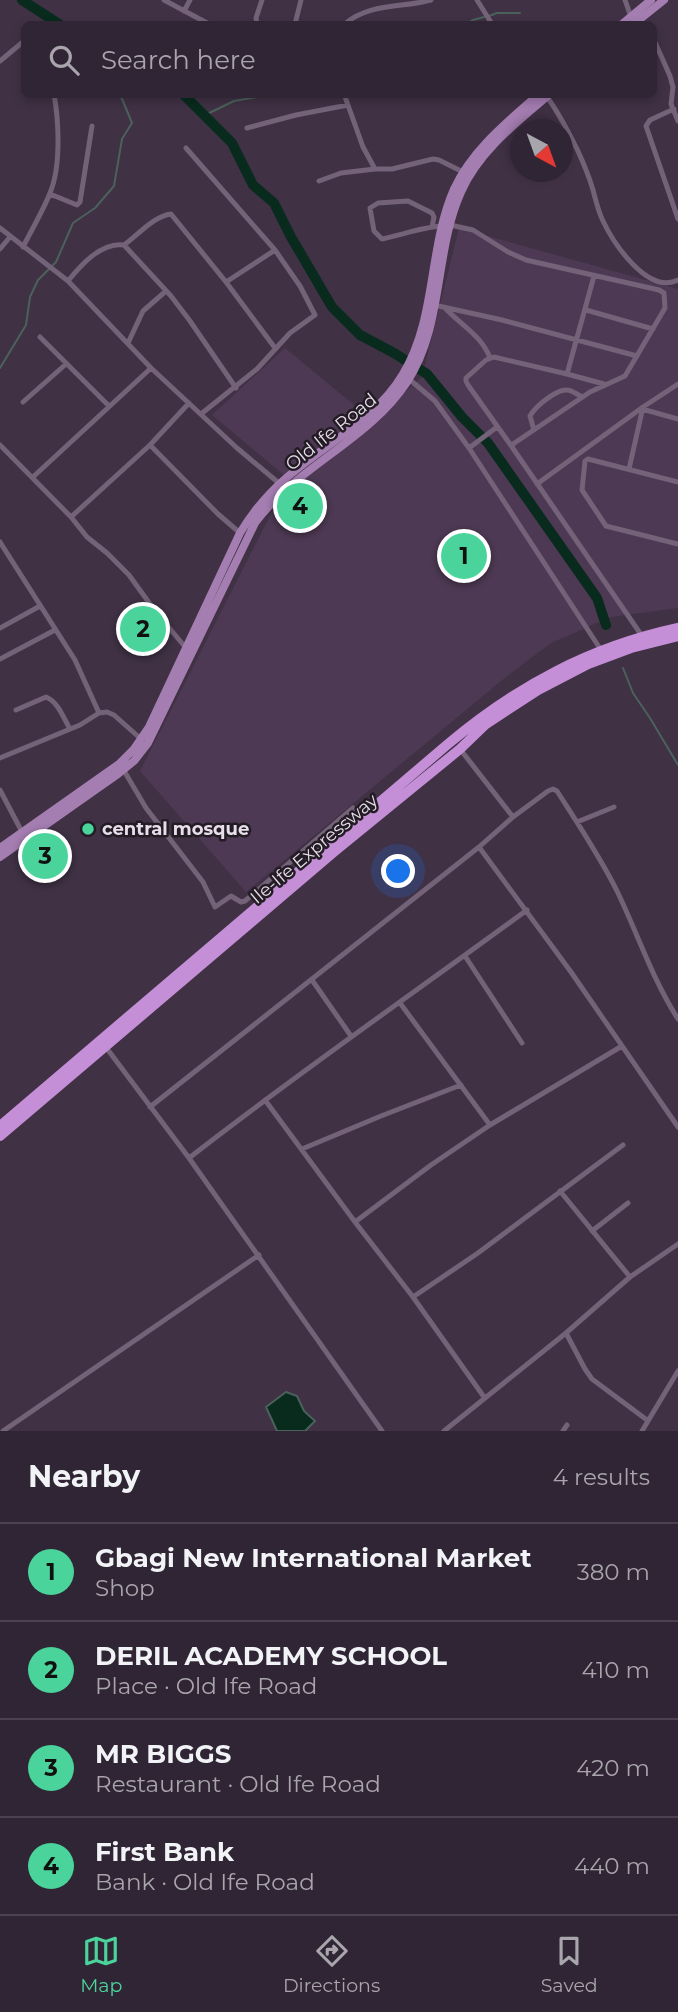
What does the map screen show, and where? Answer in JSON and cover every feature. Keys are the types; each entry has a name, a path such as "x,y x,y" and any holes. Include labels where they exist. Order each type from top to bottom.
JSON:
{"highway":[{"name":"Ile-Ife Expressway","path":"0,1126 495,707 554,672 601,650 642,636 678,628"},
{"name":"Ile-Ife Expressway","path":"0,1136 335,851 460,749 486,724 514,704 588,664 631,648 678,636"}],"main road":[{"path":"633,21 652,0"},
{"path":"633,21 645,20 664,0"},
{"name":"Old Ife Road","path":"0,848 119,764 142,739 186,648 265,509 383,406 409,379 434,305 446,226 461,192 469,176 488,151 539,98"},
{"name":"Old Ife Road","path":"0,857 140,754 156,730 240,533 259,504 280,484 383,406 414,363 454,189 482,146 527,110"}],"street":[{"path":"164,0 203,21"},
{"path":"184,11 190,0"},
{"path":"256,21 262,0"},
{"path":"296,21 301,0"},
{"path":"348,21 369,10 431,0"},
{"path":"477,0 490,21"},
{"path":"625,0 633,21"},
{"path":"0,61 21,44"},
{"path":"657,48 670,76 673,87 671,104 678,121"},
{"path":"23,247 50,194 55,176 57,112 55,98"},
{"path":"345,98 363,147 375,169"},
{"path":"544,98 565,125 611,235 639,271 664,283 678,280"},
{"path":"247,128 348,105"},
{"path":"674,109 650,120 646,126 678,219"},
{"path":"50,194 77,205 80,202 92,126"},
{"path":"186,148 275,250 300,286 314,315 290,333 275,348 270,358 236,388 201,414"},
{"path":"319,181 341,173 392,169 433,159 463,172"},
{"path":"432,227 432,213 408,201 378,203 370,208 374,231 382,239 432,227 473,230 508,252 527,260 664,293 665,309 625,376 582,397 512,447"},
{"path":"68,281 80,266 94,255 113,245 124,245 155,221 172,214 275,348"},
{"path":"0,228 68,281 151,368 280,484"},
{"path":"0,249 10,237"},
{"path":"124,245 190,321 236,388"},
{"path":"226,282 275,250"},
{"path":"566,374 594,276"},
{"path":"128,343 143,310 166,292"},
{"path":"434,305 637,356"},
{"path":"446,309 479,338 490,358"},
{"path":"586,310 653,329"},
{"path":"40,337 108,406"},
{"path":"605,385 503,358 490,358 473,370 466,381 642,636"},
{"path":"23,402 66,364"},
{"path":"33,477 151,368"},
{"path":"409,379 435,401 471,447 601,650"},
{"path":"537,484 678,384"},
{"path":"534,430 530,416 547,400 567,390 582,397"},
{"path":"71,517 150,445 189,404"},
{"path":"642,408 678,419"},
{"path":"629,469 642,408"},
{"path":"471,447 496,428"},
{"path":"0,445 88,537 118,564 186,648"},
{"path":"150,445 240,533"},
{"path":"580,453 586,459 678,482"},
{"path":"586,459 582,490 603,524 678,544"},
{"path":"0,542 75,660 99,713"},
{"path":"0,628 40,606"},
{"path":"0,659 55,630"},
{"path":"16,710 46,697 50,698 70,729"},
{"path":"0,758 70,729 99,713 114,715 142,739"},
{"path":"460,749 513,817"},
{"path":"123,769 146,808 198,876 216,907 231,896 241,902 245,901 353,808 361,819"},
{"path":"150,1107 479,847 513,817 553,789 577,822 616,890 646,958 678,1019"},
{"path":"0,790 22,832"},
{"path":"577,822 614,807"},
{"path":"479,847 527,910 678,1127"},
{"path":"189,1158 351,1036 527,910"},
{"path":"465,956 522,1043"},
{"path":"312,980 351,1036"},
{"path":"400,1003 491,1125"},
{"path":"105,1046 259,1255 382,1431"},
{"path":"355,1222 431,1165 491,1125 622,1046"},
{"path":"302,1149 461,1085"},
{"path":"265,1100 413,1297 484,1397"},
{"path":"413,1297 478,1253 623,1145"},
{"path":"560,1191 630,1277"},
{"path":"592,1231 628,1203"},
{"path":"444,1431 566,1333 630,1277 678,1244"},
{"path":"3,1431 259,1255"},
{"path":"566,1333 592,1378 647,1420"},
{"path":"642,1431 678,1371"}],"shaded area":[{"path":"459,228 678,289 678,608 611,617 551,643 506,677 246,892 140,771 276,504 422,377"},
{"path":"285,348 365,414 285,476 212,415"},
{"path":"286,1392 297,1396 304,1411 315,1421 305,1431 277,1431 266,1407"}],"waterway":[{"path":"22,0 54,21"},
{"path":"489,16 497,13 520,13"},
{"path":"471,21 484,17"},
{"path":"0,368 26,325 30,297 38,280 56,262 73,223 95,208 114,186 122,139 132,123 122,98"},
{"path":"187,98 232,143 253,185 274,203 332,307 360,335 427,374 462,417 488,443 597,598 606,625"},
{"path":"205,115 234,101 251,98"},
{"path":"623,668 633,693 678,765"}],"place":[{"name":"First Bank","path":"300,506"},
{"name":"Gbagi New International Market","path":"464,556"},
{"name":"DERIL ACADEMY SCHOOL","path":"143,629"},
{"name":"central mosque","path":"88,829"},
{"name":"MR BIGGS","path":"45,856"}]}
